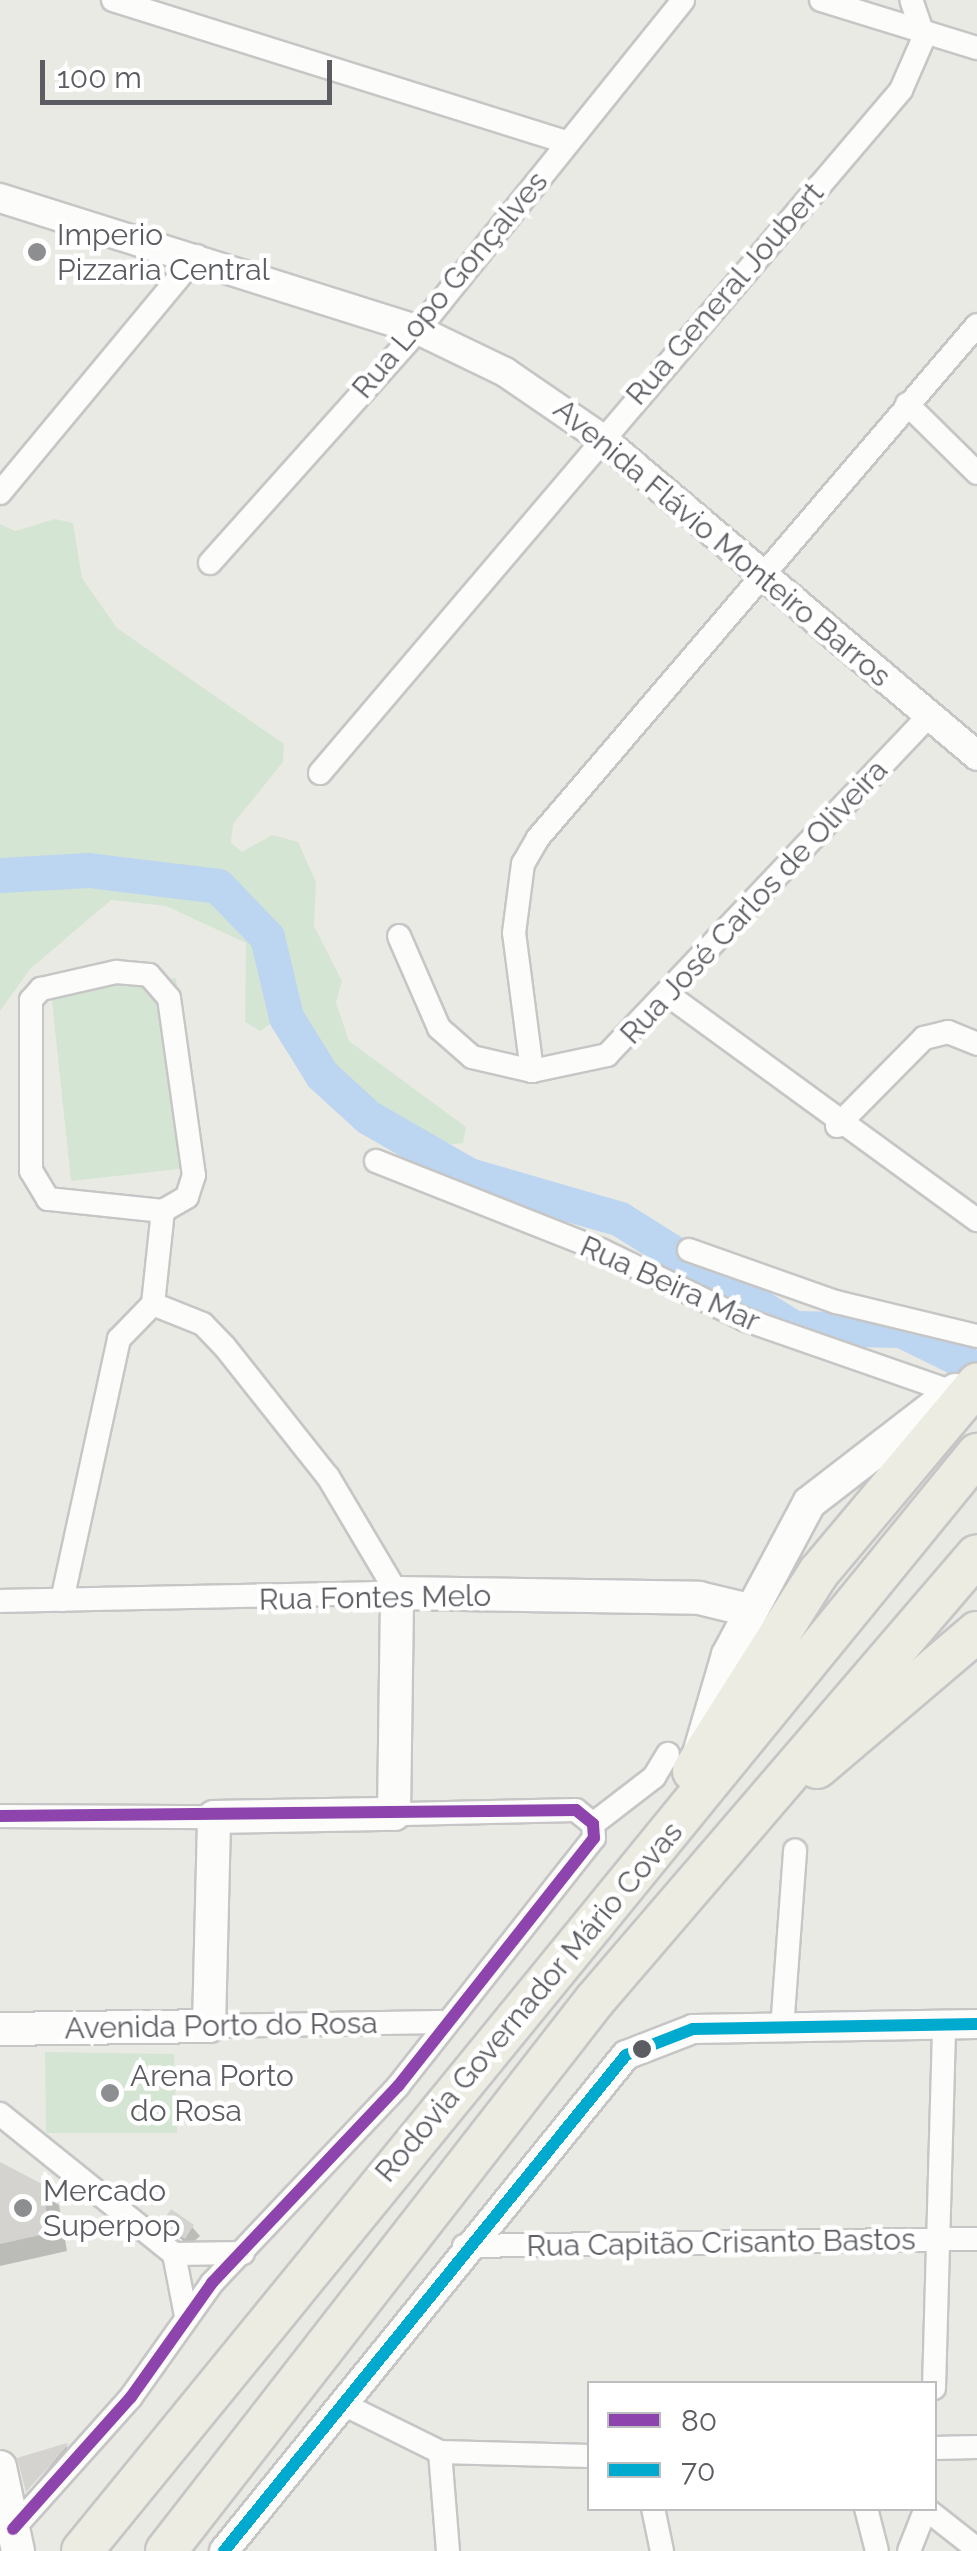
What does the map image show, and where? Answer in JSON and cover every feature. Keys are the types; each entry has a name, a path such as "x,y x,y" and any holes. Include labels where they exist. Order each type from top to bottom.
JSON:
{"highway":[{"path":"645,1863 683,1759 819,1572 970,1383"},
{"name":"Rodovia Governador Mário Covas","path":"82,2551 977,1454"},
{"name":"Rodovia Governador Mário Covas","path":"166,2551 432,2200 977,1555"},
{"path":"432,2200 502,2136 786,1798 977,1632"}],"main road":[{"path":"683,1759 749,1610 810,1504 970,1383"},
{"path":"209,2026 214,1817 394,1814 397,1593"},
{"name":"Rua Fontes Melo","path":"397,1593 699,1598 749,1610"},
{"name":"Avenida Porto do Rosa","path":"0,2029 209,2026"},
{"path":"0,2468 15,2540"}],"street":[{"path":"113,0 568,142"},
{"name":"Rua Lopo Gonçalves","path":"210,563 418,330 683,0"},
{"path":"822,0 924,38 977,48"},
{"path":"910,0 924,38"},
{"name":"Rua General Joubert","path":"320,772 600,437 901,90 924,38"},
{"name":"Avenida Flávio Monteiro Barros","path":"0,198 197,256 418,330 505,372 600,437 759,577 977,756"},
{"path":"0,492 197,256"},
{"path":"532,1070 514,932 523,864 759,577 977,325"},
{"path":"907,404 977,473"},
{"name":"Rua José Carlos de Oliveira","path":"399,936 452,1045 502,1068 532,1070 607,1055 672,997 930,715"},
{"path":"116,972 163,984 194,1175 188,1197 163,1211 48,1199 34,1182 27,1022 41,989 116,972"},
{"path":"672,997 838,1126 977,1220"},
{"path":"838,1126 924,1038 948,1032 977,1044"},
{"name":"Rua Beira Mar","path":"376,1161 795,1340 970,1383"},
{"path":"62,1600 119,1340 153,1304 163,1211"},
{"path":"689,1250 836,1302 977,1336"},
{"path":"153,1304 203,1324 224,1346 328,1477 397,1593"},
{"name":"Rua Fontes Melo","path":"0,1601 397,1593"},
{"path":"593,1824 683,1759"},
{"path":"15,2540 131,2397 186,2316 398,2086 441,2022 594,1838 593,1824 576,1810 394,1814"},
{"path":"0,1816 214,1817"},
{"path":"782,2029 795,1850"},
{"name":"Avenida Porto do Rosa","path":"209,2026 441,2022"},
{"path":"232,2546 464,2246 626,2055 689,2030 977,2024"},
{"path":"934,2381 944,2025"},
{"path":"0,2114 174,2254 243,2253"},
{"name":"Rua Capitão Crisanto Bastos","path":"464,2246 977,2239"},
{"path":"174,2254 186,2316"},
{"path":"343,2404 440,2452 587,2456"},
{"path":"937,2448 977,2447"},
{"path":"440,2452 448,2551"},
{"path":"653,2511 662,2551"},
{"path":"867,2511 877,2551"},
{"path":"909,2551 925,2511"},
{"path":"929,2511 977,2549"}],"green space":[{"path":"55,519 73,523 82,578 117,628 284,744 283,762 233,824 231,843 242,852 272,835 298,842 316,882 314,926 342,981 336,1002 349,1041 466,1127 463,1143 438,1146 364,1099 315,1051 290,1004 278,952 276,1020 260,1031 245,1022 246,943 166,906 111,900 30,969 0,1011 0,524 15,531"},
{"path":"176,978 196,1167 71,1181 51,992"},
{"name":"Arena Porto do Rosa","path":"45,2052 174,2054 177,2133 46,2133"}],"building":[{"name":"Mercado Superpop","path":"0,2162 42,2184 50,2233 0,2244"},
{"path":"171,2209 194,2225 185,2239 161,2224"},
{"path":"68,2445 26,2492 17,2458"}],"waterway":[{"path":"0,875 88,870 218,886 267,937 286,1017 322,1075 368,1117 469,1175 620,1219 794,1328 901,1330 962,1360"}],"transit line":[{"name":"80","path":"0,1816 576,1810 593,1824 594,1838 398,2086 212,2283 131,2397 13,2529"},
{"name":"70","path":"224,2551 626,2055 693,2029 977,2024"}],"place":[{"name":"Imperio Pizzaria Central","path":"37,252"},
{"name":"Arena Porto do Rosa","path":"110,2093"},
{"name":"Mercado Superpop","path":"23,2208"}]}
